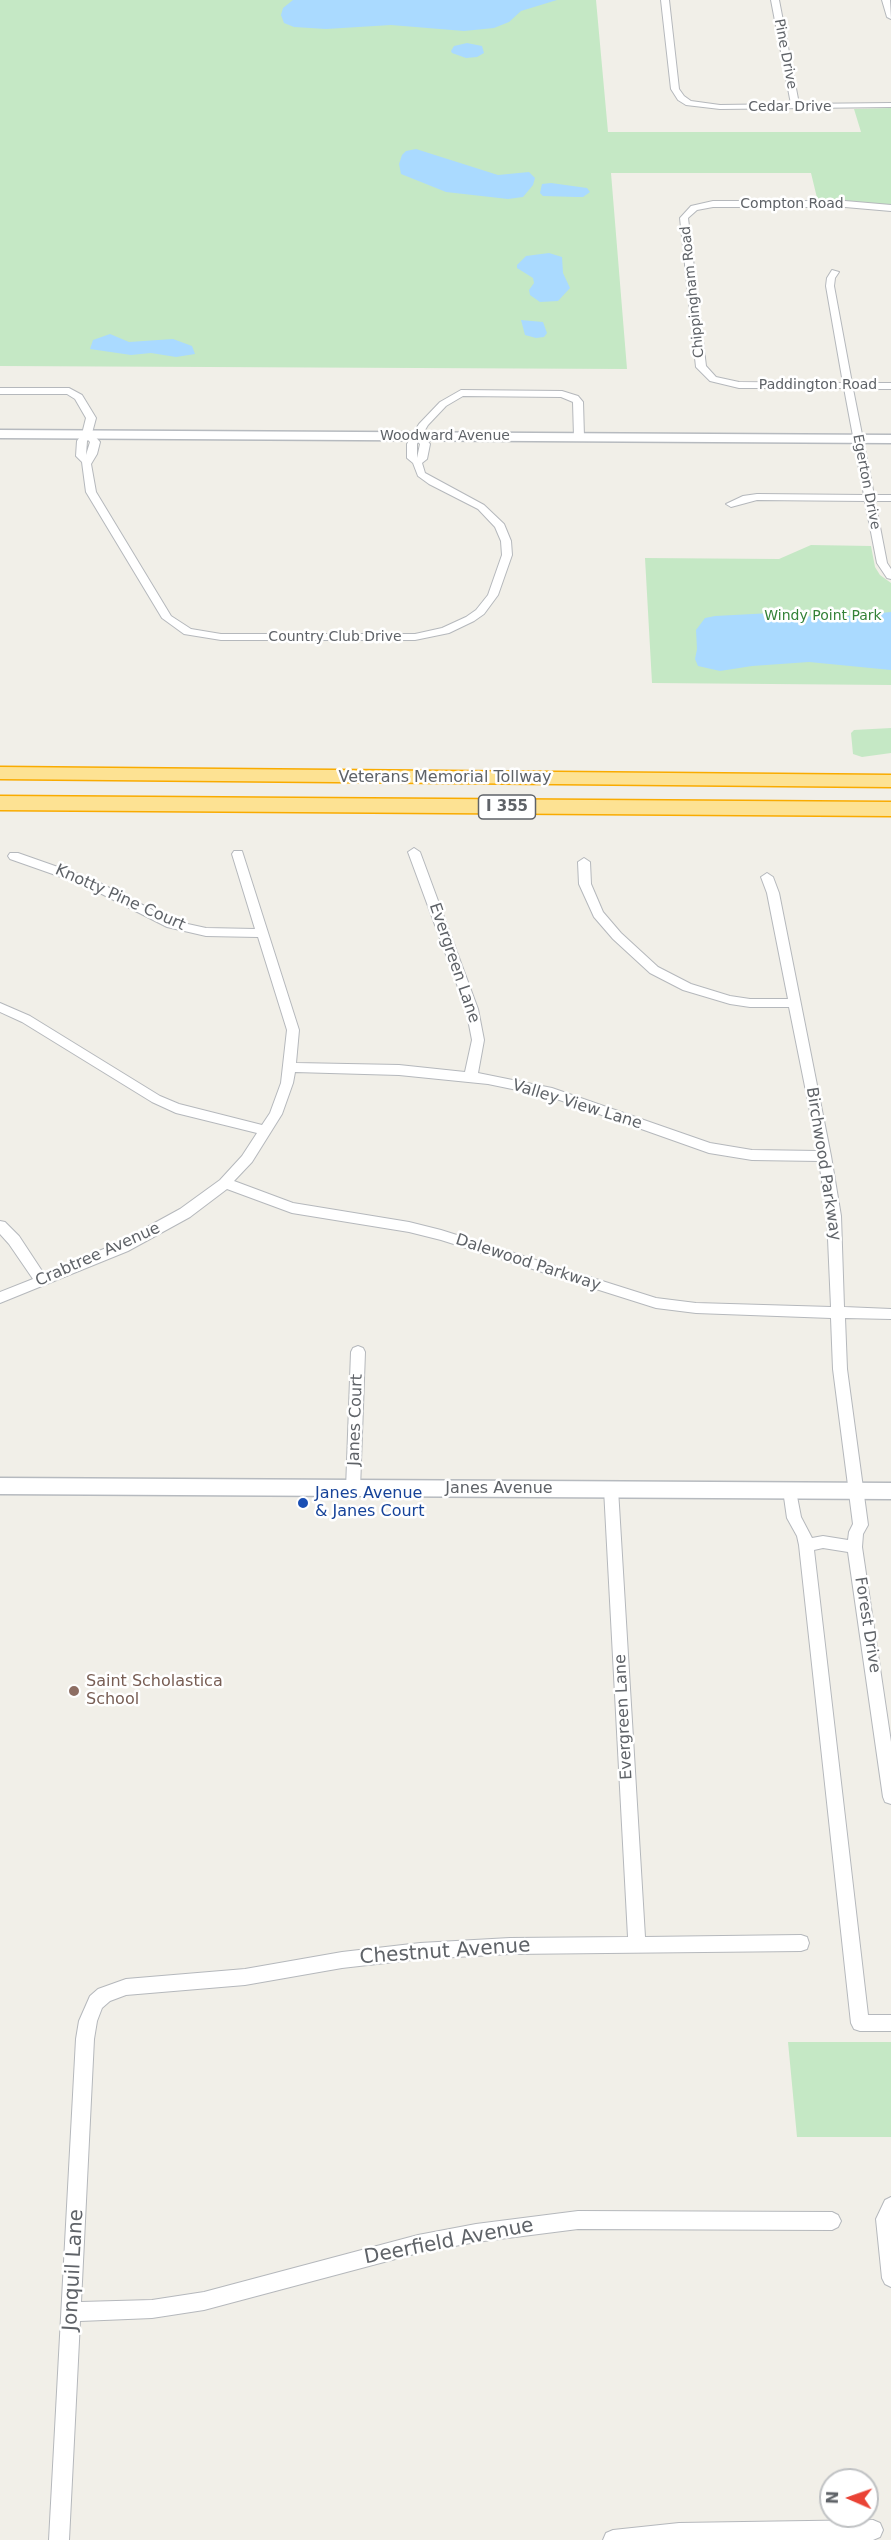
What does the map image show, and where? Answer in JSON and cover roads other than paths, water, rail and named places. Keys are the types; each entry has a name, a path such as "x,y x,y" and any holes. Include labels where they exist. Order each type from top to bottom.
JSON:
{"highway":[{"path":"0,758 130,764 187,776"},
{"name":"Veterans Memorial Tollway","path":"0,773 891,781"},
{"name":"Veterans Memorial Tollway","path":"0,803 891,809"},
{"path":"0,813 123,804"}],"main road":[{"name":"Woodward Avenue","path":"0,434 891,439"},
{"name":"Janes Avenue","path":"0,1486 891,1491"}],"street":[{"name":"Cedar Drive","path":"665,0 675,89 681,98 689,103 720,107 891,105"},
{"name":"Pine Drive","path":"775,0 796,107"},
{"path":"886,0 891,17"},
{"name":"Compton Road","path":"694,208 712,204 845,204 891,208"},
{"name":"Chippingham Road","path":"694,208 684,218 701,367 713,379 744,385"},
{"name":"Egerton Drive","path":"835,272 830,286 858,439 882,563 891,576"},
{"name":"Paddington Road","path":"744,385 891,386"},
{"name":"Country Club Drive","path":"0,391 69,391 79,397 91,418 87,434 82,441 81,456 86,460 85,470 91,492 167,618 188,632 221,637 415,637 459,625 480,612 494,595 505,563 507,548 504,536 493,517 481,507 424,477 418,469 417,462 422,459 425,444 418,436"},
{"path":"418,436 428,418 454,395 461,393 570,395 578,402 579,437"},
{"path":"731,504 746,498 757,497 891,498"},
{"name":"Evergreen Lane","path":"414,852 472,1009 478,1040 471,1076"},
{"name":"Crabtree Avenue","path":"0,1298 89,1262 156,1231 185,1213 225,1183 247,1159 266,1131 282,1100 290,1067 291,1022 238,854"},
{"name":"Knotty Pine Court","path":"14,856 88,882 171,924 206,932 263,933"},
{"path":"584,862 585,884 598,914 617,936 654,970 687,987 730,1000 750,1003 795,1003"},
{"name":"Birchwood Parkway","path":"767,877 773,893 795,1003 825,1156 834,1216 843,1399 857,1491"},
{"path":"0,1007 26,1019 156,1099 176,1108 266,1131"},
{"name":"Valley View Lane","path":"290,1067 399,1070 471,1076 552,1094 709,1148 752,1155 825,1156"},
{"name":"Dalewood Parkway","path":"225,1183 292,1208 409,1227 656,1302 696,1308 891,1314"},
{"path":"0,1226 14,1240 41,1280"},
{"name":"Janes Court","path":"353,1489 358,1352"},
{"name":"Evergreen Lane","path":"610,1489 637,1945"},
{"path":"790,1490 794,1518 804,1535 806,1545 860,2023 891,2022"},
{"name":"Forest Drive","path":"857,1491 861,1525 856,1532 855,1547 891,1797"},
{"path":"806,1545 823,1542 855,1547"},
{"name":"Chestnut Avenue","path":"96,2002 104,1995 126,1987 245,1977 342,1960 420,1951 510,1946 801,1943"},
{"name":"Jonquil Lane","path":"59,2540 85,2039 88,2021 96,2002"},
{"path":"891,2206 885,2219 891,2278"},
{"name":"Deerfield Avenue","path":"72,2312 152,2309 204,2301 418,2244 476,2233 567,2221 832,2222"},
{"path":"614,2540 679,2533 873,2530"}],"water":[{"path":"293,0 557,0 521,11 509,22 494,28 464,31 391,25 326,29 294,27 284,23 281,15 283,8"},
{"path":"467,43 482,46 484,53 477,57 466,58 452,53 454,46"},
{"path":"416,149 498,175 529,172 535,178 533,185 523,197 508,199 446,192 401,174 399,164 402,155 406,151"},
{"path":"542,184 587,188 590,192 583,197 543,196 540,193"},
{"path":"549,253 562,257 563,273 570,288 558,301 540,302 530,295 529,290 534,283 533,278 517,268 517,265 526,256"},
{"path":"521,320 543,322 547,333 544,337 536,338 525,335"},
{"path":"110,334 129,342 173,339 192,346 195,354 176,357 151,353 131,355 90,349 93,340"},
{"path":"891,612 891,670 809,662 720,671 698,666 695,659 696,630 705,618 772,613 827,618"}],"place":[{"name":"Janes Avenue & Janes Court","path":"303,1503"},
{"name":"Saint Scholastica School","path":"74,1691"}],"park label":[{"name":"Windy Point Park","path":"823,616"}]}
